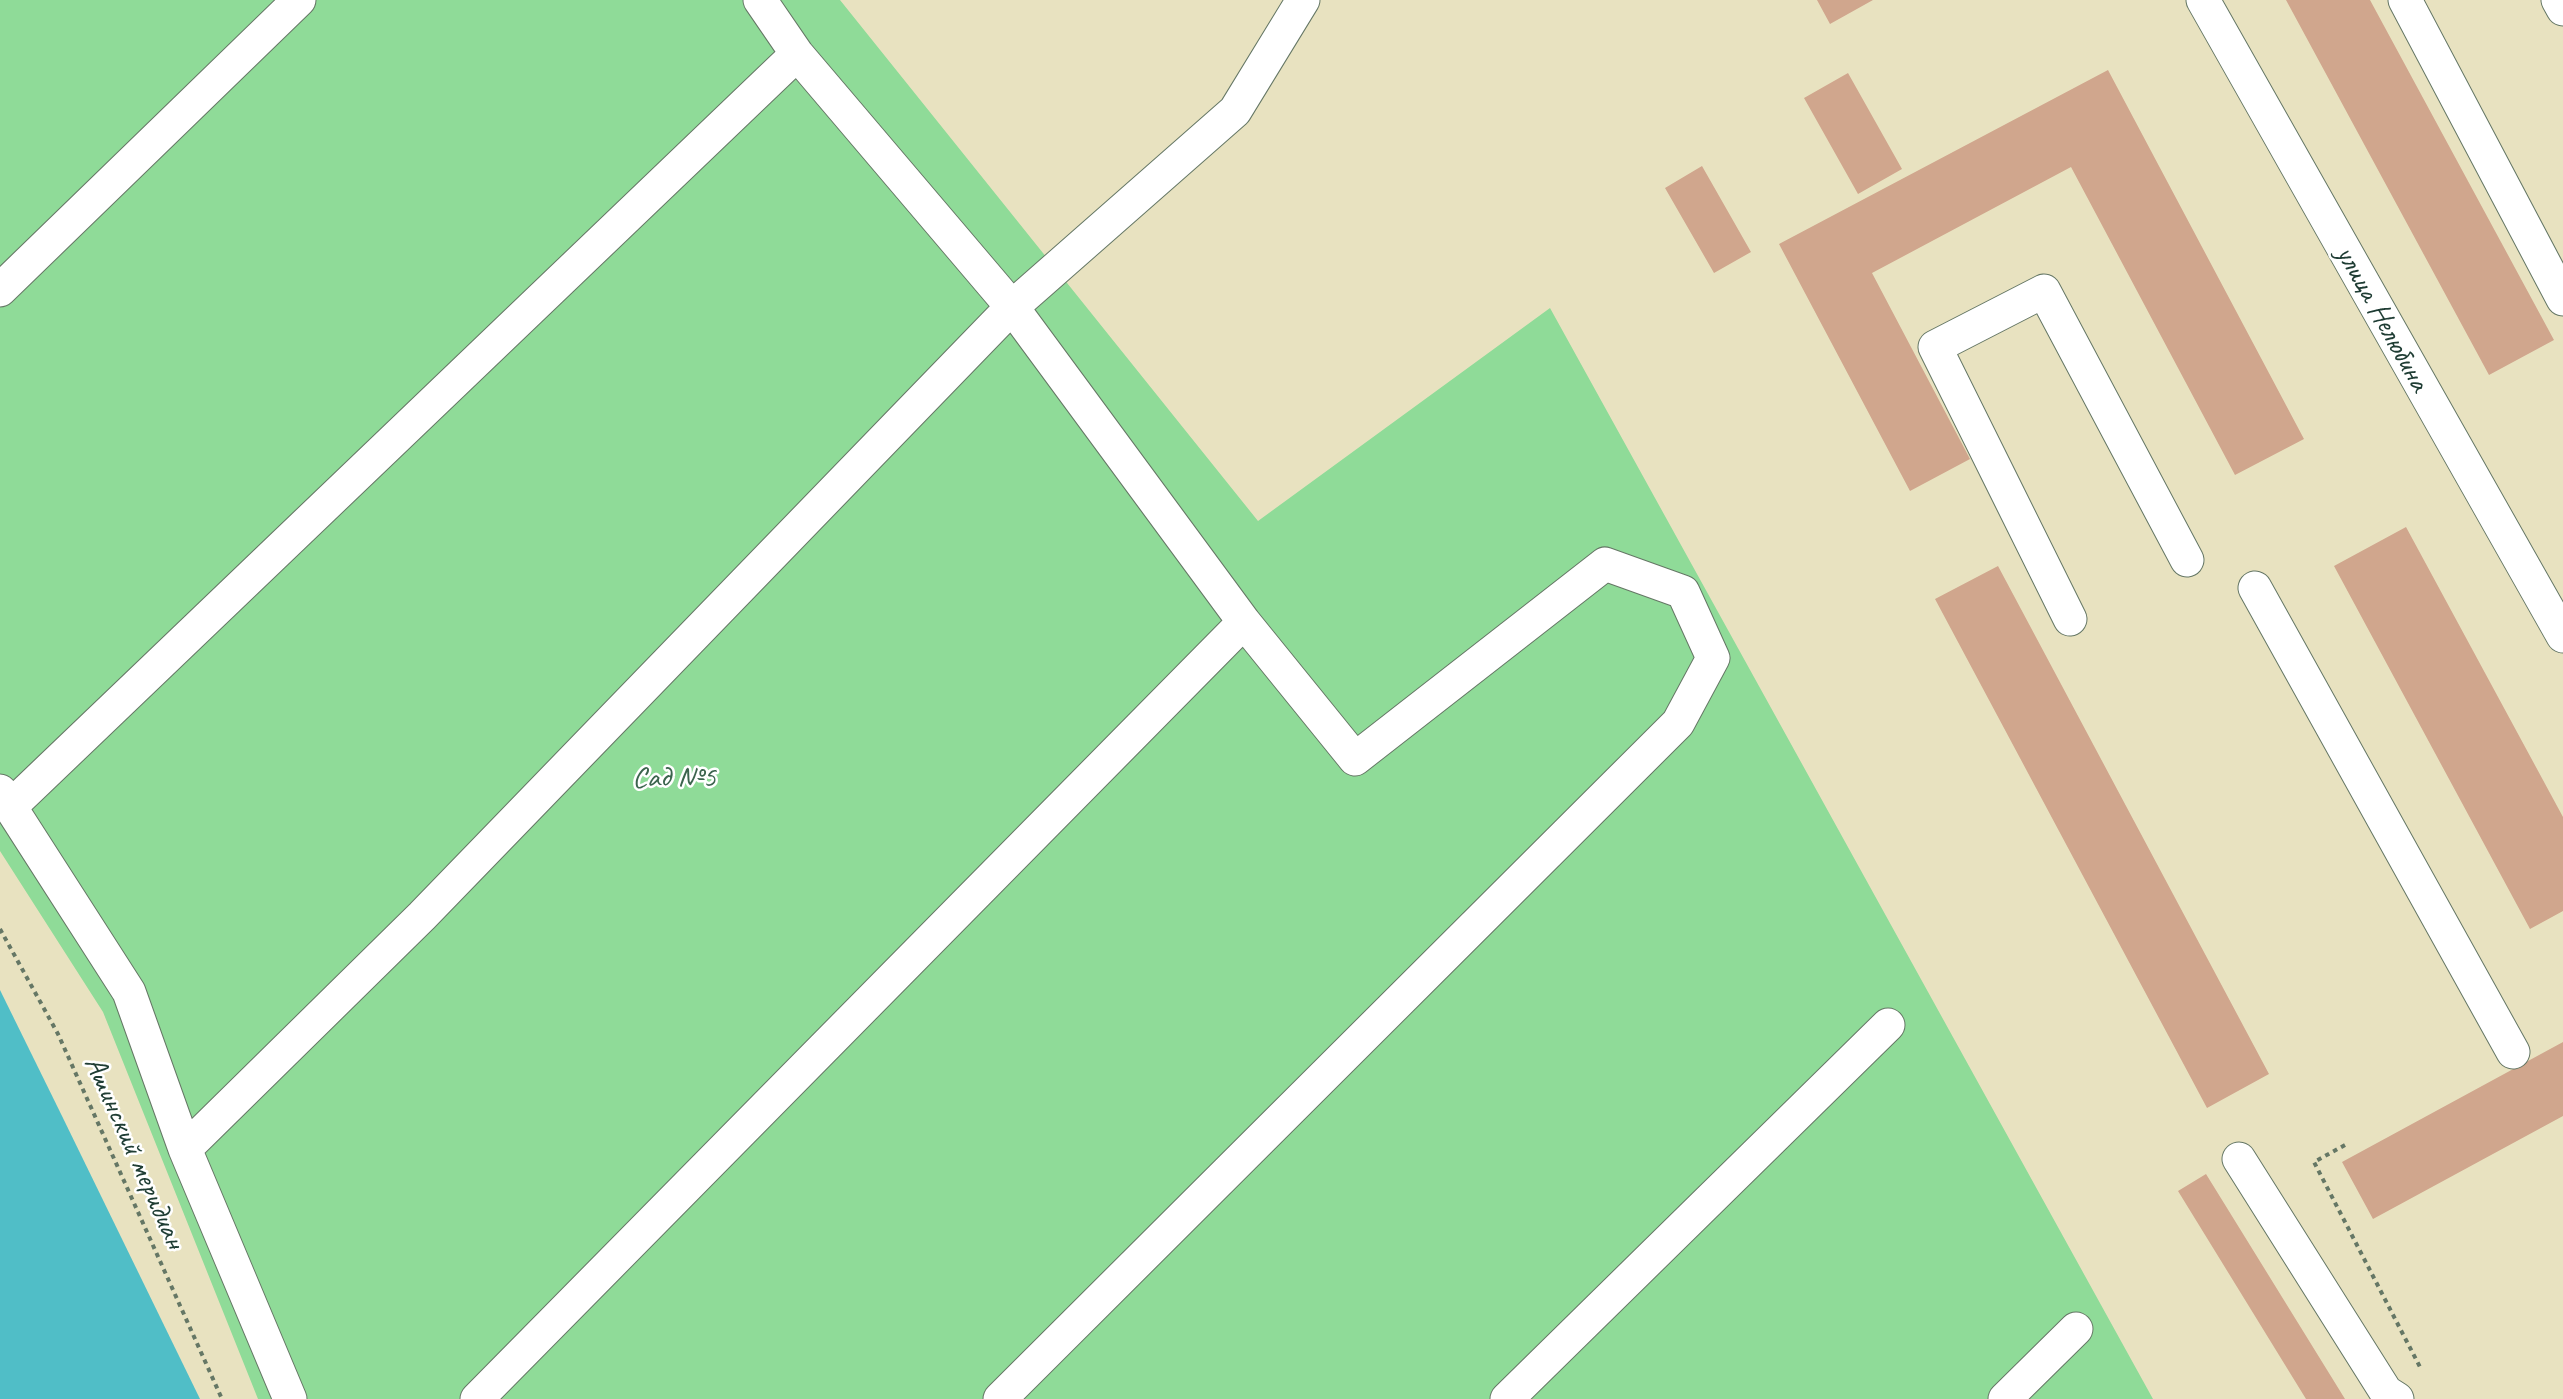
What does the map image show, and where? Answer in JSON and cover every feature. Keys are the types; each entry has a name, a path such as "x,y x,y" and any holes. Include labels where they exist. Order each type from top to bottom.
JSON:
{"street":[{"path":"0,290 299,0"},
{"path":"760,0 797,54 1012,308 1245,622 1354,759 1605,564 1683,592 1713,658 1678,723 1000,1399"},
{"path":"185,1149 431,908 1012,308 1234,111 1303,0"},
{"name":"улица Нелюбина","path":"2203,0 2563,636"},
{"path":"2405,0 2560,285"},
{"path":"2558,0 2563,9"},
{"path":"290,1399 185,1149 129,992 5,799 797,54"},
{"path":"2070,619 1935,347 2044,291 2187,560"},
{"path":"2255,588 2513,1052"},
{"path":"477,1399 1245,622"},
{"path":"1507,1399 1888,1025"},
{"path":"2239,1159 2386,1392 2397,1399"},
{"path":"2005,1399 2076,1329"}],"path":[{"name":"Ашинский меридиан","path":"0,929 58,1034 222,1399"},
{"path":"2345,1145 2314,1162 2363,1252 2426,1379"}],"green space":[{"name":"Сад №5","path":"0,0 840,0 1258,521 1550,308 2153,1399 258,1399 103,1012 0,851"}],"water":[{"path":"0,990 62,1116 200,1399 0,1399"}],"building":[{"path":"1817,0 1873,0 1830,24"},
{"path":"2286,0 2370,0 2554,340 2489,375"},
{"path":"2108,70 2304,439 2235,475 2071,167 1872,273 1970,459 1910,491 1779,244"},
{"path":"1848,73 1902,169 1858,194 1804,98"},
{"path":"1702,166 1751,252 1714,273 1665,188"},
{"path":"2406,527 2563,817 2563,911 2530,929 2334,566"},
{"path":"1998,566 2269,1074 2207,1108 1935,599"},
{"path":"2563,1042 2563,1116 2373,1219 2342,1162"},
{"path":"2206,1174 2345,1399 2306,1399 2178,1191"}]}
